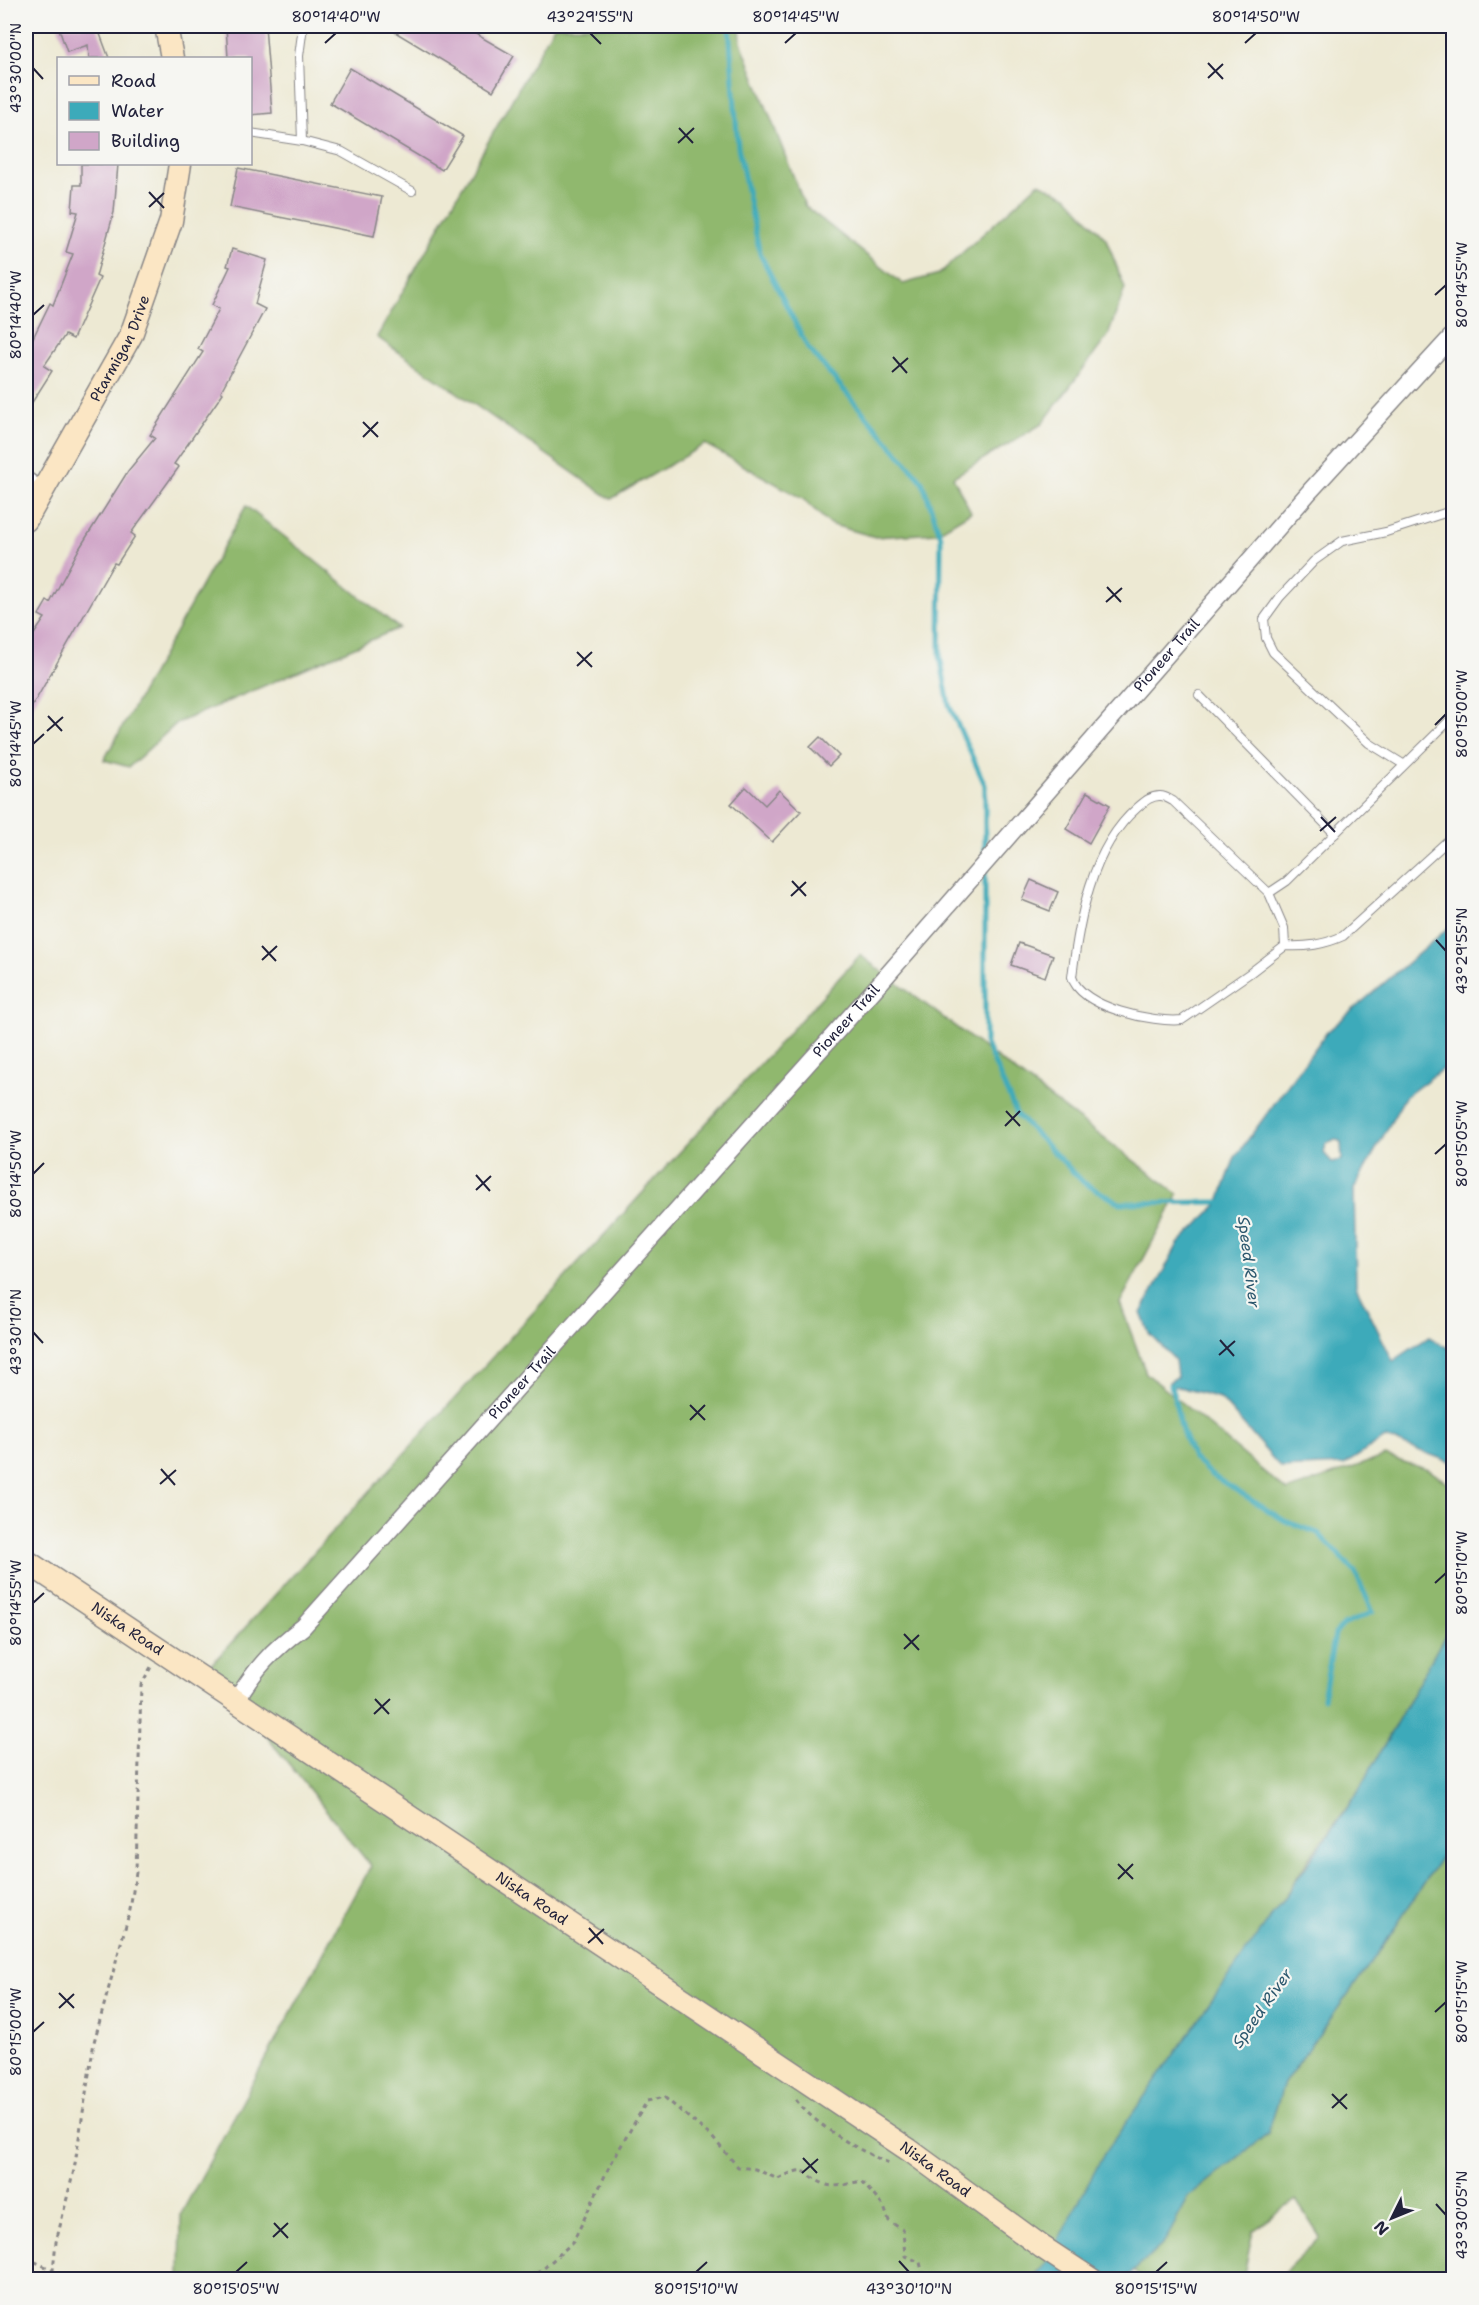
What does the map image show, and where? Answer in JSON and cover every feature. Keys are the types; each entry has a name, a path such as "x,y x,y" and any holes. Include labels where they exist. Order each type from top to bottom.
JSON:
{"street":[{"path":"166,26 172,57"},
{"name":"Ptarmigan Drive","path":"26,520 34,486 131,335 171,221 180,165"},
{"name":"Pioneer Trail","path":"235,1702 251,1674 273,1649 311,1618 977,873 1311,490 1454,334"},
{"name":"Niska Road","path":"26,1561 909,2150 1042,2247 1092,2280"}],"lane":[{"path":"302,141 299,56 303,26"},
{"path":"252,133 302,141 341,151 412,191"},
{"path":"1403,764 1369,743 1273,652 1266,638 1264,619 1280,597 1314,561 1342,541 1386,532 1454,510"},
{"path":"1198,695 1335,834"},
{"path":"1269,893 1287,881 1454,716"},
{"path":"1285,945 1284,928 1269,893 1173,801 1160,796 1147,799 1119,827 1098,864 1082,921 1072,978 1075,987 1098,1003 1135,1016 1171,1022 1182,1020 1250,973 1285,945 1309,947 1343,936 1454,835"}],"path":[{"path":"57,2280 53,2270 57,2242 74,2170 94,2042 130,1910 136,1872 141,1685 161,1652"},
{"path":"531,2280 573,2242 610,2165 647,2101 664,2097 712,2137 738,2167 755,2169 778,2179 797,2169 803,2169 828,2186 861,2181 884,2207 889,2221 903,2230 905,2256 920,2262 924,2280"},
{"path":"26,2258 53,2270"}],"green space":[{"path":"554,26 740,26 741,42 805,206 903,284 939,274 1039,183 1067,196 1106,239 1125,288 1108,336 1042,424 953,477 971,512 936,533 875,537 830,524 803,499 705,444 611,499 377,337"},
{"path":"246,506 399,628 177,723 129,767 104,760"},
{"path":"860,955 1178,1194 1120,1303 1146,1373 1287,1491 1385,1456 1429,1470 1453,1487 1453,1621 1357,1794 1309,1859 1047,2262 1033,2279 180,2280 181,2214 371,1866 210,1666"},
{"path":"1453,1838 1453,2279 1279,2279 1320,2237 1296,2200 1253,2231 1243,2279 1143,2279 1133,2271 1164,2243 1189,2197 1268,2133 1284,2083 1387,1940"}],"water":[{"name":"Speed River","path":"1453,924 1453,1061 1405,1097 1354,1189 1356,1286 1393,1361 1429,1337 1453,1351 1453,1463 1385,1438 1344,1465 1281,1468 1220,1398 1171,1385 1169,1382 1177,1377 1175,1360 1149,1333 1141,1313 1178,1244 1218,1204 1235,1157 1327,1032","holes":["1335,1139 1341,1142 1342,1160 1332,1162 1324,1153 1326,1144"]},
{"name":"Speed River","path":"1453,1621 1453,1838 1387,1940 1284,2083 1268,2133 1189,2197 1164,2243 1125,2279 1033,2280 1047,2262 1104,2154 1357,1794"}],"building":[{"path":"58,26 97,26 109,57 89,57 88,45 67,52"},
{"path":"226,26 265,26 272,113 252,115 252,57 228,57"},
{"path":"385,26 462,26 514,56 493,91"},
{"path":"350,68 463,136 442,170 330,103"},
{"path":"81,165 118,165 114,212 96,276 100,278 73,339 65,335 44,366 52,371 26,412 26,336 32,340 50,303 53,305 73,254 66,252 78,212 72,211 74,185 81,185"},
{"path":"238,168 382,197 374,236 230,207"},
{"path":"232,249 267,260 255,304 265,309 221,391 223,393 174,464 179,467 131,533 135,536 117,564 114,563 26,717 26,646 45,618 39,615 47,601 50,603 79,549 128,471 155,438 150,435 203,352 198,349 219,309 212,305 230,267 227,266"},
{"path":"820,737 839,756 829,766 810,747"},
{"path":"746,787 765,805 779,790 801,811 772,842 731,804"},
{"path":"1087,792 1110,805 1089,843 1066,829"},
{"path":"1031,880 1058,892 1050,911 1022,900"},
{"path":"1019,943 1053,955 1045,977 1011,965"}],"waterway":[{"path":"729,26 738,147 760,254 808,348 922,481 941,537 940,656 949,705 985,785 985,856"},
{"path":"985,868 985,1042 1017,1115 1084,1183 1120,1203 1224,1202"},
{"path":"1175,1383 1171,1385 1182,1431 1193,1458 1210,1474 1285,1521 1318,1533 1355,1572 1373,1612 1343,1625 1335,1634 1323,1698"}]}
